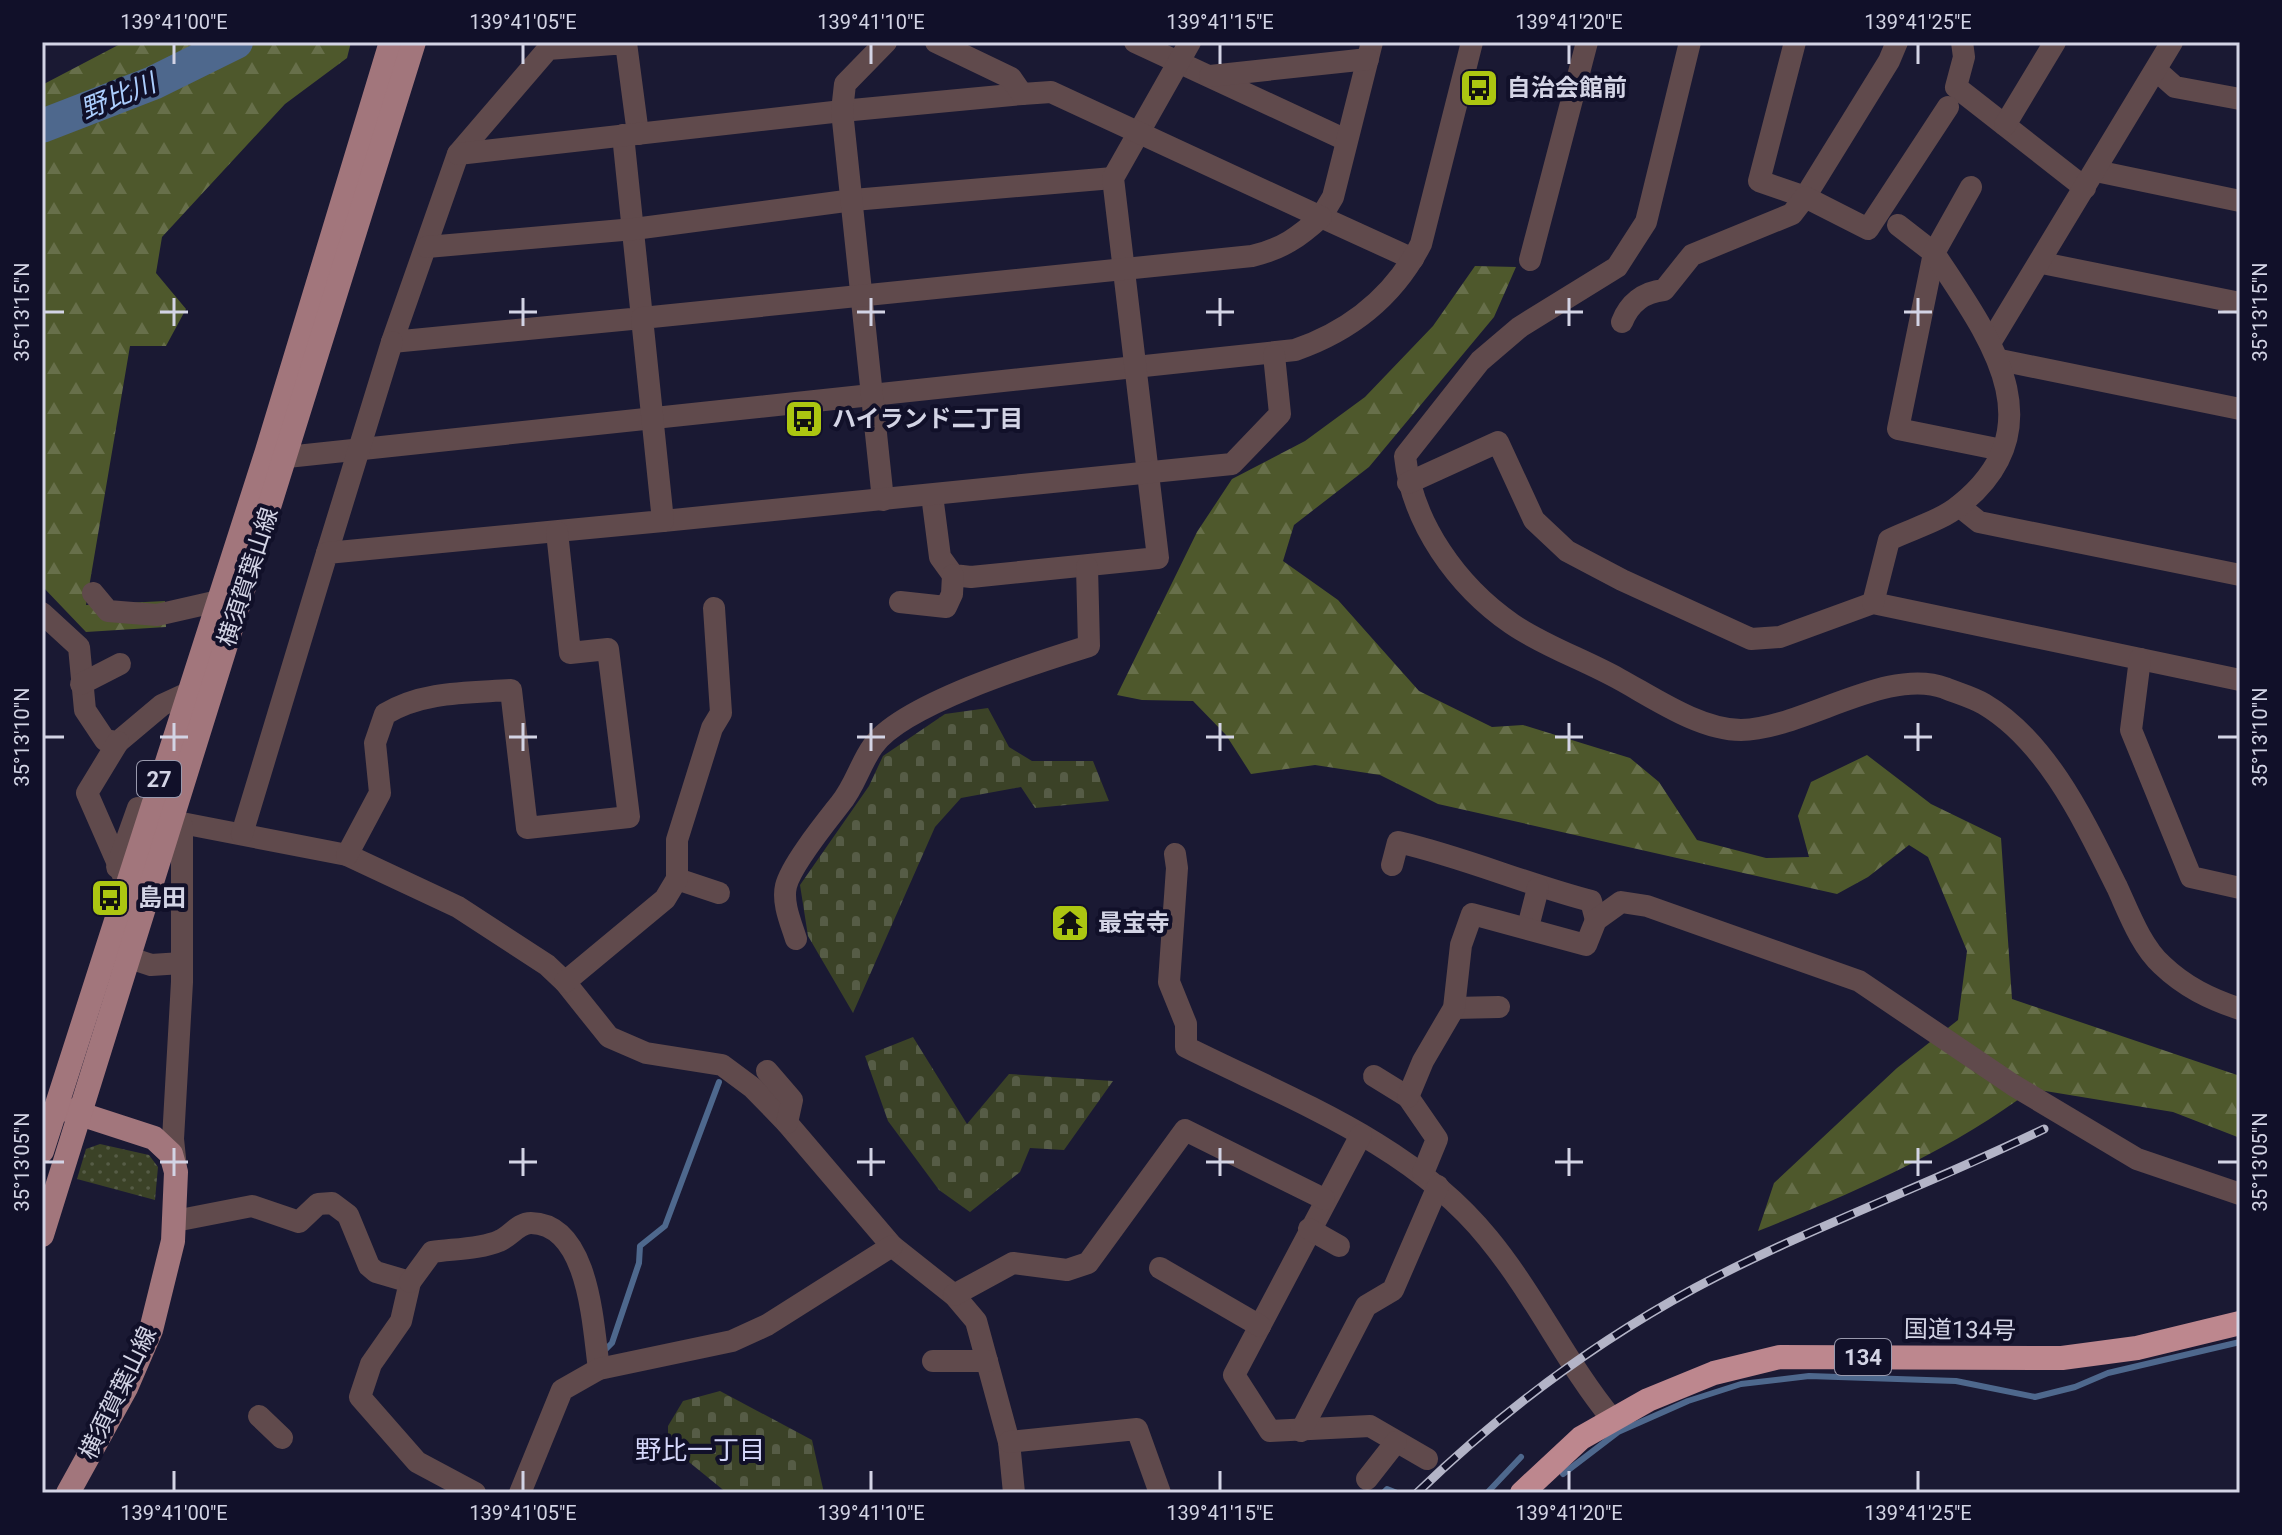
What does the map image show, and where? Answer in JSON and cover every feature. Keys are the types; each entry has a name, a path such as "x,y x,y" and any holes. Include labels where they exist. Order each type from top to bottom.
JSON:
{"highway":[{"name":"国道134号","path":"1522,1493 1581,1438 1648,1400 1714,1373 1780,1357 2062,1358 2137,1348 2240,1323"}],"main road":[{"name":"横須賀葉山線","path":"277,454 391,42"},
{"name":"横須賀葉山線","path":"42,1151 49,1104 122,875 159,818 414,42"},
{"name":"横須賀葉山線","path":"42,1235 130,958 188,693 230,598"},
{"path":"49,1104 154,1138 171,1154 176,1172"},
{"name":"横須賀葉山線","path":"68,1493 126,1388 151,1330 170,1261 176,1172"}],"street":[{"path":"242,834 357,450 458,154 548,49 626,42 634,229 663,521"},
{"path":"883,500 842,111 845,84 886,42"},
{"path":"936,42 1011,78 1022,94"},
{"path":"1135,42 1346,140"},
{"path":"953,575 971,577 1158,558 1113,178 1190,42"},
{"path":"277,454 357,450 1274,355 1315,343 1355,322 1393,287 1421,244 1472,42"},
{"path":"1530,260 1587,42"},
{"path":"1690,42 1646,222 1617,267 1520,327 1480,361 1405,456 1408,483 1425,529 1472,590 1513,625 1702,722 1738,730 1779,726 1859,693 1897,686 1939,686 1982,703 2005,719 2032,746 2086,825 2137,930 2160,964 2201,996 2240,1009"},
{"path":"1795,42 1759,181 1805,197 1868,229 1948,107"},
{"path":"1622,322 1628,306 1652,291 1664,290 1692,255 1792,214 1889,61 1897,42"},
{"path":"1962,42 1964,57 1956,87 2005,125 2090,179 2240,201"},
{"path":"2005,125 2055,42"},
{"path":"1995,352 2042,263 2172,42"},
{"path":"392,342 1125,269 1275,250 1296,240 1321,217 1333,197 1370,50 1207,76"},
{"path":"2157,71 2175,87 2240,99"},
{"path":"458,154 842,111 1051,92 1413,259"},
{"path":"427,247 634,229 853,200 1113,178"},
{"path":"1971,187 1934,253 1898,429 2002,450"},
{"path":"1873,603 1889,540 1959,506 1998,464 2012,404 1995,352 1934,253 1898,225"},
{"path":"2042,263 2240,303"},
{"path":"1995,352 2240,409"},
{"path":"327,553 1232,464 1280,414 1274,355"},
{"path":"1408,483 1498,442 1534,520 1567,551 1622,580 1751,639 1780,637 1873,603 2240,680"},
{"path":"900,602 946,607 952,594 953,575 940,557 932,495"},
{"path":"1959,506 1979,522 2240,575"},
{"path":"347,855 380,793 375,743 385,714 405,702 424,697 511,690 527,828 629,817 608,649 570,653 557,532"},
{"path":"796,939 786,903 786,884 819,830 854,787 874,745 912,715 949,697 1089,646 1087,567"},
{"path":"93,593 108,611 157,615 230,598"},
{"path":"565,982 665,899 677,879 677,840 712,728 721,713 714,608"},
{"path":"42,613 79,647 85,710 105,740 118,742"},
{"path":"2140,659 2131,730 2191,877 2240,888"},
{"path":"81,684 120,664"},
{"path":"122,875 87,793 118,742 162,705 188,693"},
{"path":"176,1172 173,1139 182,963 159,818 347,855 458,907 547,965 565,982 609,1037 646,1053 722,1065 753,1088 787,1123 892,1246 954,1295 976,1321 1009,1442 1014,1493"},
{"path":"1392,865 1398,842 1455,855 1538,888 1591,901 1596,920"},
{"path":"1175,854 1177,868 1169,982 1186,1024 1186,1047 1361,1135 1431,1180 1488,1238 1612,1419"},
{"path":"677,879 719,893"},
{"path":"1528,927 1538,888"},
{"path":"1408,1097 1423,1061 1454,1008 1461,945 1472,914 1586,945 1596,920 1621,902 1647,906 1859,981 2013,1085 2137,1159 2240,1194"},
{"path":"130,958 151,965 182,963"},
{"path":"1454,1008 1499,1007"},
{"path":"767,1071 792,1100 787,1123"},
{"path":"1301,1431 1366,1306 1393,1290 1431,1180 1437,1139 1408,1097 1374,1076"},
{"path":"954,1295 1013,1263 1067,1270 1088,1263 1185,1130 1324,1199"},
{"path":"1361,1135 1324,1199 1234,1375 1270,1431 1370,1426 1427,1459"},
{"path":"175,1221 252,1206 299,1222 318,1204 332,1203 348,1215 369,1266 376,1272 410,1282"},
{"path":"475,1493 417,1462 360,1397 371,1364 401,1321 410,1282 432,1252 500,1241 515,1228 530,1223 549,1228 576,1252 587,1284 599,1369"},
{"path":"1309,1229 1339,1246"},
{"path":"520,1493 562,1390 599,1369 732,1341 767,1325 892,1246"},
{"path":"1160,1268 1260,1326"},
{"path":"933,1361 987,1361"},
{"path":"259,1416 282,1438"},
{"path":"1009,1442 1137,1429 1160,1493"},
{"path":"1367,1479 1396,1442"}],"green space":[{"path":"124,42 351,42 347,58 285,104 162,237 156,273 186,309 166,346 130,346 86,605 165,601 166,627 86,632 42,586 42,85"},
{"path":"1475,266 1516,267 1494,317 1369,467 1294,525 1283,561 1338,600 1419,691 1492,727 1523,725 1630,758 1659,782 1697,840 1766,858 1809,857 1798,816 1811,782 1867,755 1931,804 2001,838 2012,999 2240,1076 2240,1138 2173,1112 2033,1089 1935,1151 1830,1202 1758,1231 1774,1183 1897,1068 1958,1020 1967,951 1928,857 1909,845 1868,877 1837,894 1438,804 1380,775 1315,765 1251,774 1226,735 1193,701 1142,700 1117,695 1197,532 1232,479 1305,441 1365,397 1433,326"},
{"path":"988,708 1009,747 1032,761 1093,761 1109,801 1035,808 1021,787 961,798 935,827 853,1013 808,936 800,885 869,786 883,756 945,714"},
{"path":"913,1037 967,1124 1009,1074 1113,1081 1064,1150 1030,1148 1020,1172 970,1212 939,1190 888,1121 865,1056"},
{"path":"100,1144 149,1155 158,1167 155,1200 77,1179 86,1149"},
{"path":"720,1391 812,1440 824,1493 727,1493 668,1445 668,1426 683,1401"}],"waterway":[{"name":"野比川","path":"42,126 153,83 236,42"},
{"path":"604,1351 612,1343 639,1263 640,1246 665,1226 719,1082"},
{"path":"1563,1474 1618,1432 1688,1401 1741,1384 1809,1376 1956,1381 2035,1397 2075,1387 2108,1373 2240,1342"},
{"path":"1487,1493 1521,1457"},
{"path":"1383,1493 1387,1489 1397,1493"}],"railway":[{"path":"1417,1493 1481,1435 1549,1381 1657,1310 1737,1266 2044,1129"}],"place":[{"name":"自治会館前","path":"1479,88"},
{"name":"ハイランド二丁目","path":"804,419"},
{"name":"島田","path":"110,898"},
{"name":"最宝寺","path":"1070,923"}],"district":[{"name":"野比一丁目","path":"700,1450"}]}
